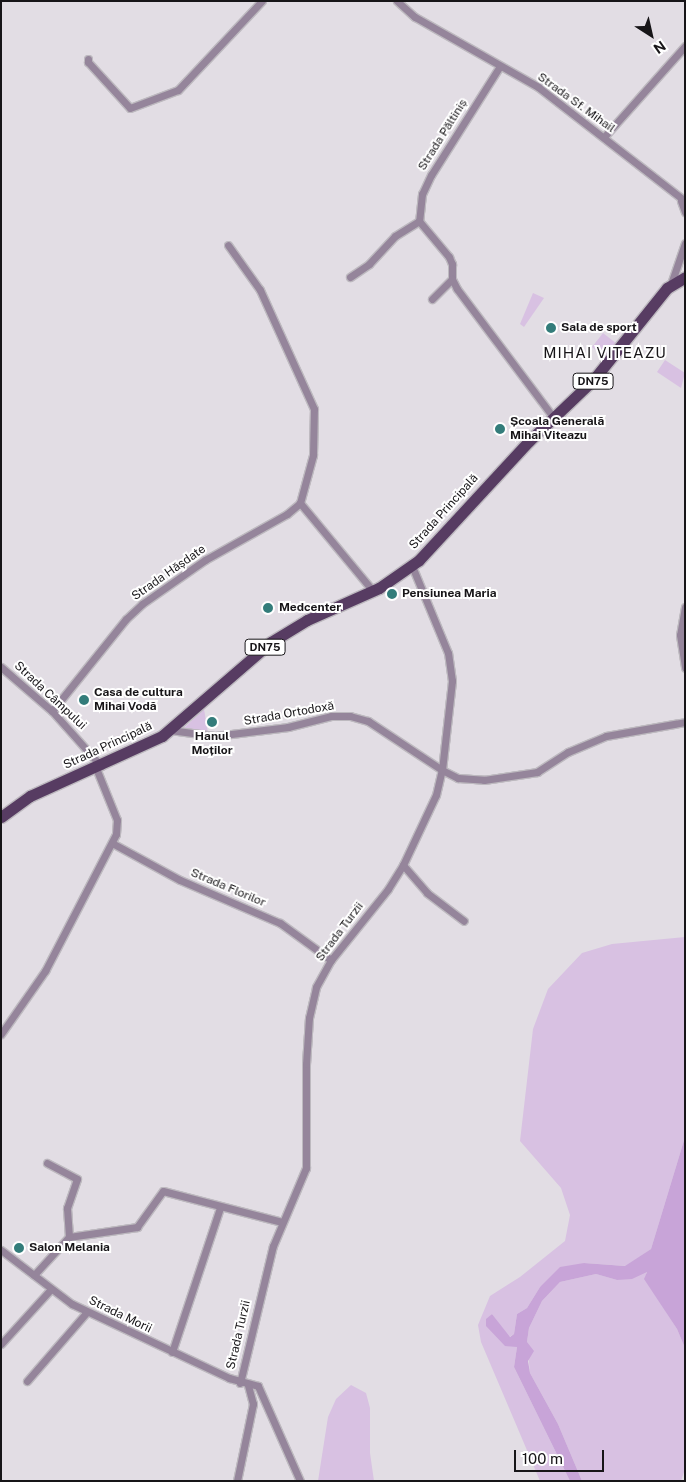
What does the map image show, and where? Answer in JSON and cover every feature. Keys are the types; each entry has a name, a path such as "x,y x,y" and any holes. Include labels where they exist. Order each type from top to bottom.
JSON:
{"main road":[{"name":"Strada Principală","path":"1,817 30,796 98,767 170,730 271,642 307,620 372,591 412,566 554,417 594,379 671,284 685,277"}],"street":[{"path":"88,59 88,62 130,108 178,90 262,1"},
{"name":"Strada Sf. Mihail","path":"397,1 415,17 538,87 683,201"},
{"path":"604,137 685,46"},
{"name":"Strada Păltiniș","path":"419,221 422,194 431,175 500,66"},
{"path":"683,201 685,212"},
{"path":"350,277 370,264 395,236 419,221 449,257 452,264 452,279 554,417"},
{"path":"671,284 685,243"},
{"path":"228,245 260,290 314,409 313,455 300,502 372,591"},
{"path":"432,299 452,279"},
{"name":"Strada Hășdate","path":"52,711 126,619 142,604 206,560 287,514 300,502"},
{"name":"Strada Turzii","path":"240,1383 264,1277 282,1222 306,1168 309,1018 316,987 331,960 388,889 403,865 436,795 442,770 452,681 448,653 412,566"},
{"path":"685,607 680,634 685,668"},
{"name":"Strada Câmpului","path":"1,667 52,711 98,767"},
{"name":"Strada Ortodoxă","path":"170,730 215,736 280,728 331,716 350,716 368,721 442,770 471,781 537,772 568,752 606,736 685,722"},
{"path":"1,1034 45,971 112,843 117,820 98,767"},
{"name":"Strada Florilor","path":"112,843 180,880 280,923 300,935 331,960"},
{"path":"403,865 428,893 464,921"},
{"path":"47,1163 77,1179 67,1208 70,1237"},
{"path":"34,1275 70,1237 137,1227 163,1191 220,1208 282,1222"},
{"path":"172,1352 220,1208"},
{"name":"Strada Morii","path":"1,1250 51,1289 87,1312 248,1385"},
{"path":"1,1344 51,1289"},
{"path":"26,1381 87,1312"},
{"path":"237,1481 253,1404 248,1385 258,1386 300,1481"}],"shaded area":[{"path":"533,293 544,298 524,327 520,324"},
{"path":"603,333 617,344 606,359 592,347"},
{"path":"665,360 685,373 681,388 657,372"},
{"path":"204,709 208,733 183,729"},
{"path":"685,937 685,1137 651,1249 626,1266 584,1263 540,1287 527,1308 517,1314 514,1334 509,1337 492,1314 486,1320 517,1347 514,1367 570,1481 540,1481 481,1342 478,1325 490,1296 520,1277 565,1241 570,1215 561,1188 520,1141 533,1029 548,989 582,953 612,944"},
{"path":"685,1137 685,1348 677,1329 644,1279 647,1272 632,1279 617,1280 596,1274 560,1282 542,1301 529,1328 527,1342 534,1351 528,1361 530,1373 558,1424 582,1481 570,1481 514,1367 517,1347 505,1346 486,1326 486,1319 492,1314 510,1337 514,1334 517,1314 527,1308 540,1287 560,1267 584,1263 625,1266 651,1249"},
{"path":"647,1271 645,1279 677,1329 685,1348 685,1469 681,1481 582,1481 558,1424 530,1373 527,1342 529,1328 542,1301 560,1282 596,1274 617,1280"},
{"path":"351,1385 366,1393 370,1408 370,1453 374,1481 318,1481 328,1417 336,1399"}],"place":[{"name":"Sala de sport","path":"551,328"},
{"name":"Școala Generală Mihai Viteazu","path":"500,429"},
{"name":"Pensiunea Maria","path":"392,594"},
{"name":"Medcenter","path":"268,608"},
{"name":"Casa de cultura Mihai Vodă","path":"84,700"},
{"name":"Hanul Moților","path":"212,722"},
{"name":"Salon Melania","path":"19,1248"}],"district":[{"name":"MIHAI VITEAZU","path":"605,353"}]}
